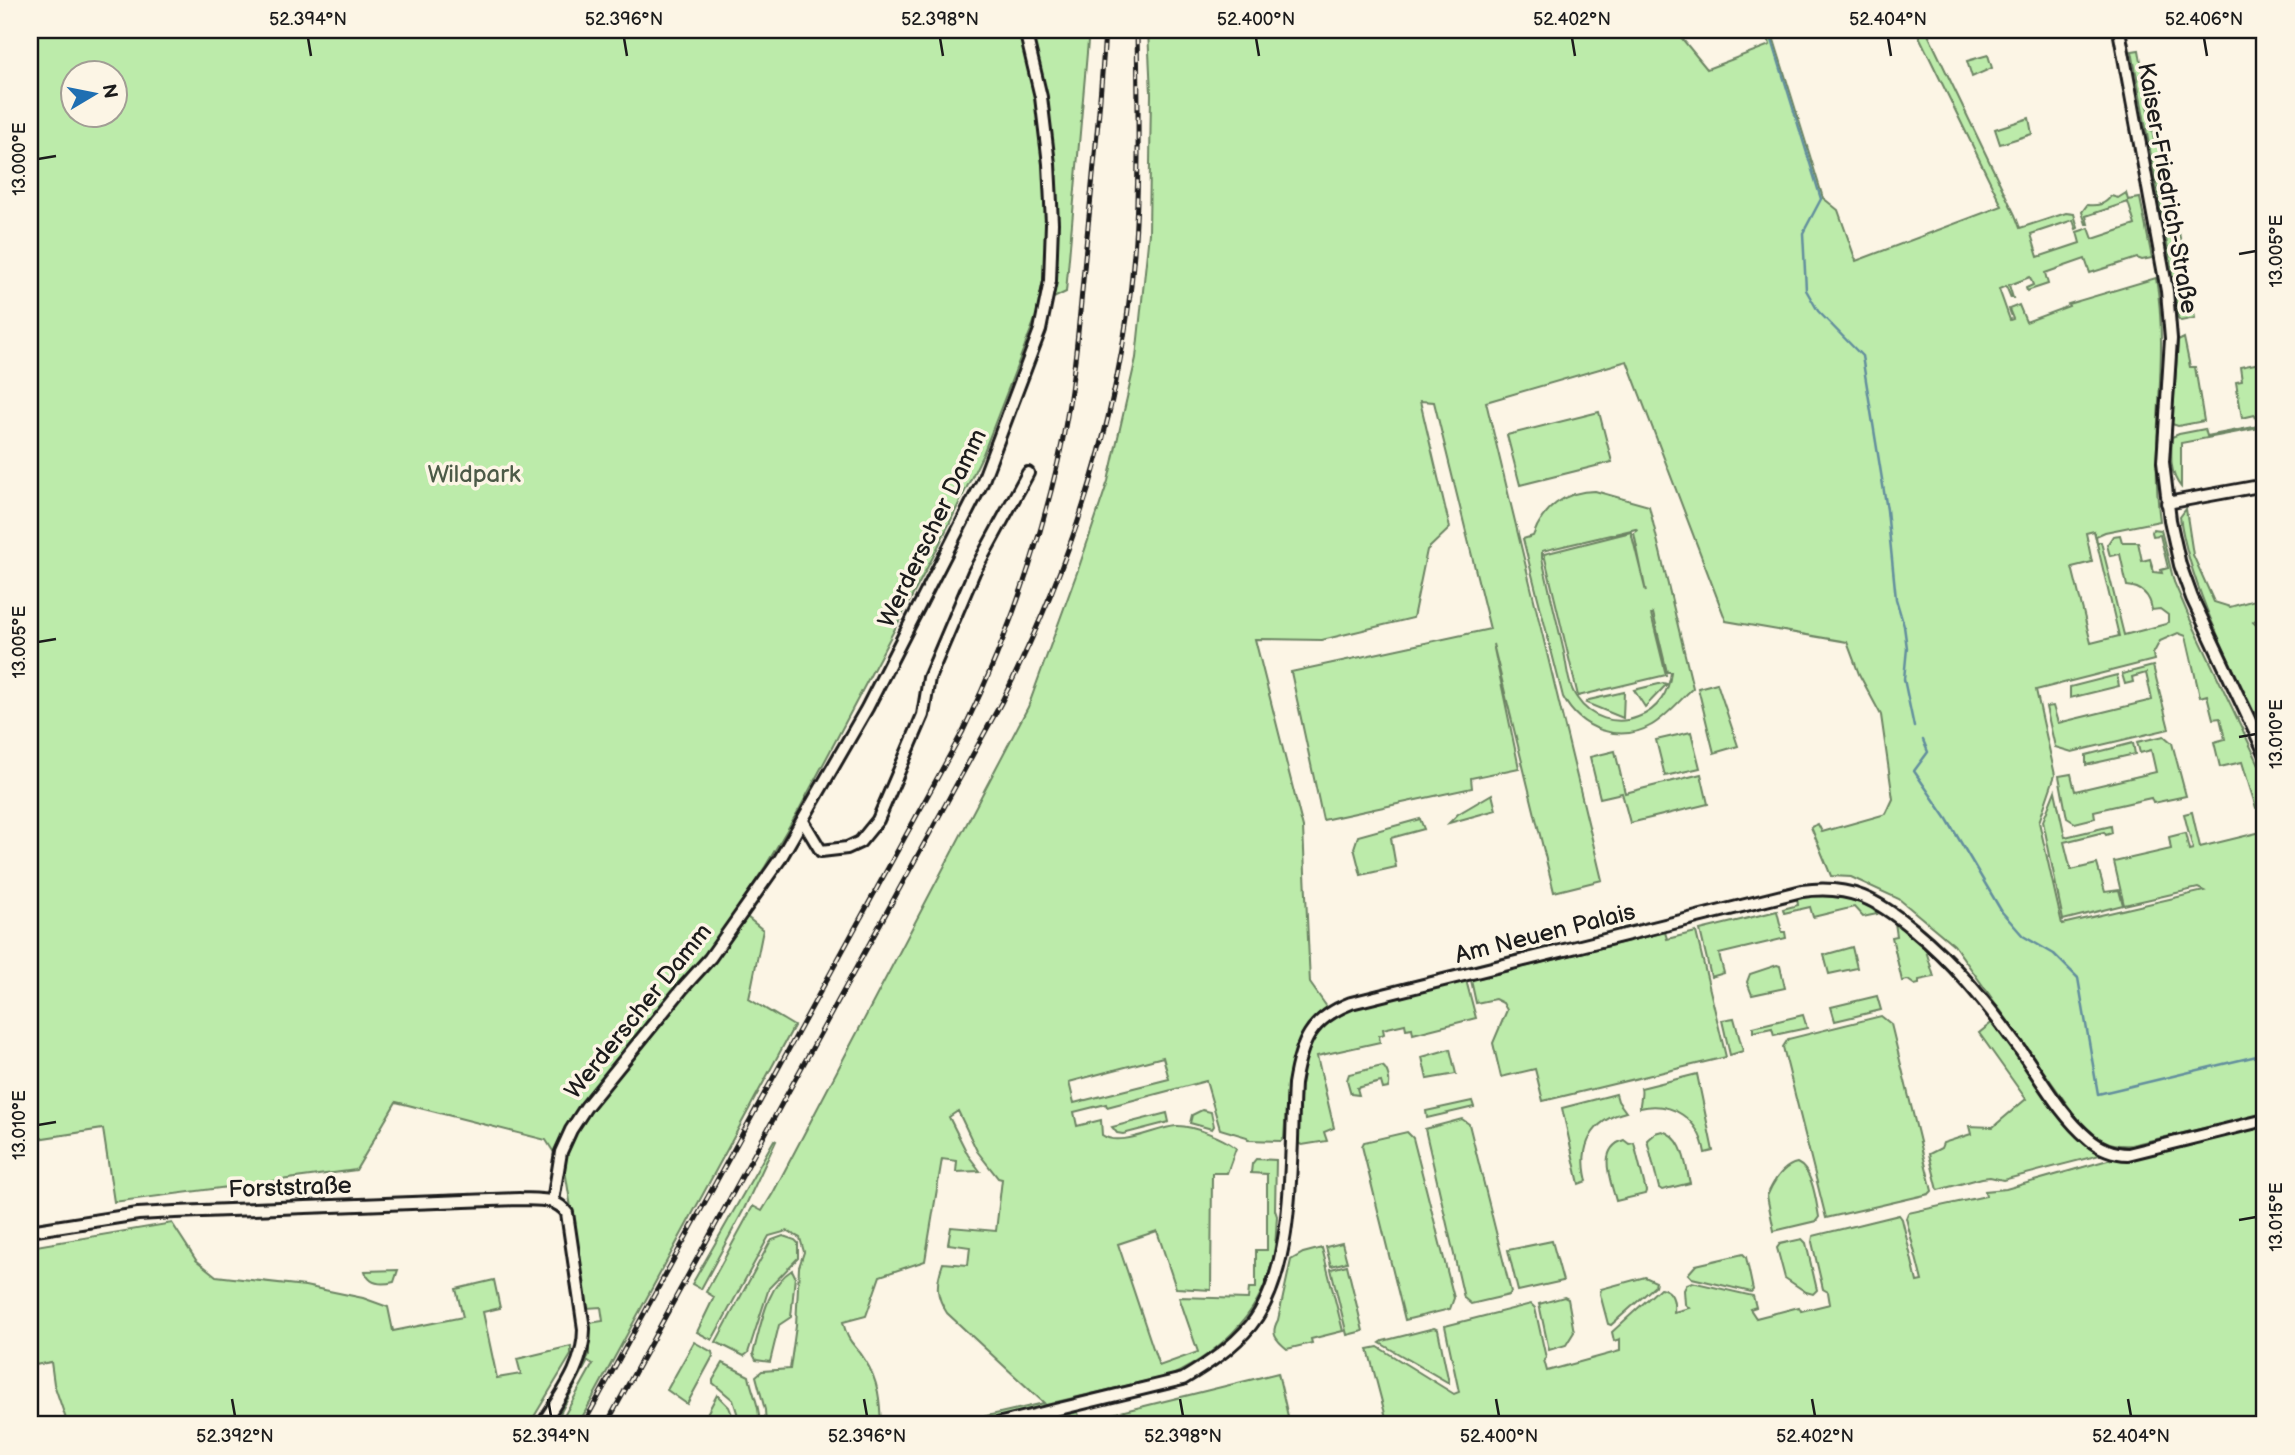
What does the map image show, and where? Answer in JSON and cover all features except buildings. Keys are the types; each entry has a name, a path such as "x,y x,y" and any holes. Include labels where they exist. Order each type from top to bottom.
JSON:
{"street":[{"name":"Werderscher Damm","path":"553,1201 562,1152 581,1115 710,958 780,859 867,708 982,483 1040,330 1050,281 1052,223 1049,164 1041,97 1025,30"},
{"name":"Kaiser-Friedrich-Straße","path":"2119,30 2167,291 2171,339 2163,462 2167,503 2180,565 2192,597 2265,753"},
{"path":"803,821 821,851 848,848 860,842 878,821 923,715 929,678 974,572 1028,473"},
{"path":"2167,503 2265,485"},
{"name":"Am Neuen Palais","path":"993,1425 1183,1379 1233,1345 1252,1324 1264,1305 1283,1250 1294,1084 1298,1063 1311,1031 1332,1010 1351,1003 1802,891 1838,889 1868,897 1934,946 1971,985 2076,1128 2099,1146 2118,1154 2128,1154 2265,1120"},
{"name":"Forststraße","path":"30,1231 138,1214 519,1199 553,1201"},
{"path":"542,1425 577,1367 584,1346 584,1329 567,1213 553,1201"}],"green space":[{"name":"Wildpark","path":"30,30 1089,30 1066,292 1041,304 983,454 935,553 800,808 737,909 763,930 749,999 794,1026 578,1425 559,1425 593,1364 588,1361 554,1425 550,1425 589,1355 589,1323 603,1321 601,1307 587,1308 565,1170 546,1140 396,1102 356,1170 114,1202 103,1129 30,1140"},
{"path":"1148,30 1675,30 1707,69 1770,45 1766,30 1771,30 1823,198 1838,210 1856,261 2002,206 1916,30 1926,30 2020,228 2066,213 2074,214 2078,228 2076,229 2073,220 2031,234 2038,257 2080,243 2077,232 2089,228 2093,239 2135,225 2128,202 2086,216 2088,224 2082,212 2087,205 2100,204 2111,196 2118,198 2126,193 2128,200 2140,198 2152,258 2137,258 2090,273 2085,259 2045,273 2048,284 2027,291 2026,288 2033,285 2030,277 2009,285 2013,298 2006,286 1999,289 2010,320 2013,319 2009,309 2019,305 2026,322 2069,306 2068,304 2156,278 2161,339 2157,460 2160,521 2105,532 2096,536 2097,542 2101,542 2124,635 2166,624 2168,615 2160,609 2152,610 2144,593 2127,586 2120,554 2110,556 2107,545 2113,536 2120,535 2122,542 2138,542 2142,561 2150,559 2154,572 2162,573 2161,570 2168,568 2160,535 2153,536 2152,532 2153,529 2161,530 2174,582 2265,777 2265,815 2263,807 2256,808 2242,762 2220,767 2214,742 2225,739 2220,718 2213,719 2207,695 2200,697 2186,636 2178,633 2160,641 2153,654 2154,660 2036,690 2055,775 2039,822 2062,924 2204,891 2198,888 2124,905 2114,862 2171,849 2169,837 2185,833 2189,850 2193,849 2184,814 2192,812 2200,847 2265,831 2265,1114 2131,1145 2116,1145 2103,1140 2081,1124 1954,945 1899,899 1851,877 1831,876 1811,827 1818,824 1822,832 1886,814 1893,799 1881,715 1859,674 1847,642 1726,621 1627,361 1486,402 1602,880 1554,892 1493,644 1519,768 1471,778 1472,788 1323,820 1291,672 1490,629 1434,402 1420,401 1450,528 1427,550 1413,618 1322,640 1255,639 1303,828 1310,983 1327,1007 1313,1021 1296,1050 1288,1083 1284,1138 1281,1141 1248,1140 1247,1137 1220,1129 1206,1081 1107,1107 1106,1104 1074,1112 1077,1126 1101,1120 1102,1135 1109,1138 1128,1138 1168,1127 1183,1126 1208,1133 1236,1148 1227,1173 1212,1173 1211,1290 1176,1288 1157,1231 1118,1244 1159,1366 1198,1352 1179,1297 1248,1299 1249,1288 1256,1288 1256,1250 1267,1250 1267,1174 1251,1173 1252,1164 1256,1159 1276,1160 1275,1248 1267,1280 1258,1299 1246,1317 1217,1347 1181,1371 1161,1380 1160,1378 1056,1402 1056,1405 974,1425 947,1425 1044,1403 947,1313 940,1300 938,1283 943,1263 968,1265 970,1247 948,1244 951,1227 996,1231 1002,1179 998,1178 977,1151 958,1111 949,1117 968,1155 980,1171 956,1172 957,1161 942,1159 925,1261 880,1276 866,1316 843,1322 850,1340 865,1360 876,1384 881,1425 766,1425 756,1376 762,1371 790,1369 796,1326 799,1267 804,1252 800,1238 787,1231 769,1236 712,1340 697,1332 714,1297 706,1292 753,1206 762,1211 773,1193 1028,707 1108,481 1136,358 1149,233 1151,94","holes":["2094,531 2119,636 2091,643 2072,567 2092,562 2086,533","1163,1057 1169,1079 1074,1103 1069,1082"]},
{"path":"2139,50 2154,140 2162,142 2195,318 2181,321 2178,318 2132,51"},
{"path":"1988,55 1992,68 1972,77 1967,61"},
{"path":"2029,118 2032,134 2000,144 1995,129"},
{"path":"2184,338 2190,367 2195,367 2204,421 2178,426 2172,424 2178,341"},
{"path":"2265,362 2265,427 2181,443 2181,487 2173,470 2172,437 2205,429 2207,436 2264,425 2263,419 2256,419 2255,415 2242,418 2236,382 2242,381 2240,367"},
{"path":"1599,412 1612,462 1520,485 1507,435"},
{"path":"1595,491 1649,506 1693,688 1663,717 1639,731 1614,733 1590,725 1579,718 1563,697 1523,539 1533,536 1543,517 1556,503 1584,492","holes":["1636,529 1634,533 1646,592 1631,532 1544,554 1578,696 1666,675 1651,614 1653,613 1667,672 1671,672 1668,686 1651,710 1630,720 1621,721 1604,718 1589,711 1572,688 1542,551"]},
{"path":"2186,509 2193,555 2214,602 2230,607 2265,597 2265,613 2253,622 2265,633 2265,709 2262,711 2265,717 2265,735 2227,656 2193,573 2180,517"},
{"path":"2153,666 2169,729 2072,752 2055,747 2046,707 2053,706 2058,723 2152,700 2146,673 2132,677 2133,682 2125,684 2122,674"},
{"path":"2117,675 2119,686 2070,698 2070,687"},
{"path":"1717,683 1738,746 1714,753 1698,688"},
{"path":"1667,684 1645,707 1634,690"},
{"path":"1624,692 1623,718 1586,703 1589,700"},
{"path":"1691,732 1700,768 1665,776 1656,740"},
{"path":"2164,736 2172,743 2186,796 2153,803 2151,798 2094,811 2095,818 2075,823 2067,818 2059,776 2071,774 2075,791 2156,772 2151,750 2140,753 2137,742"},
{"path":"2133,743 2135,754 2086,765 2086,755"},
{"path":"1615,751 1625,793 1701,774 1708,804 1630,823 1622,793 1600,798 1590,757"},
{"path":"2055,791 2065,837 2111,826 2112,833 2106,835 2104,832 2064,842 2071,870 2097,864 2105,892 2119,890 2123,905 2063,920 2043,821"},
{"path":"1492,794 1496,810 1449,823 1458,814"},
{"path":"1420,819 1424,829 1391,838 1396,867 1361,875 1354,848 1358,836"},
{"path":"1818,895 1859,901 1877,914 1863,917 1854,907 1813,917 1810,907 1784,913 1783,909 1798,905 1797,898"},
{"path":"1777,911 1786,938 1719,954 1724,973 1711,977 1700,930"},
{"path":"1888,916 1924,944 1934,977 1919,980 1919,984 1915,985 1908,980 1902,981 1892,937 1897,936 1895,923"},
{"path":"1665,932 1667,939 1696,932 1726,1057 1543,1101 1535,1069 1501,1077 1493,1043 1507,1010 1503,1003 1495,999 1476,1003 1471,980"},
{"path":"1852,947 1857,968 1829,974 1824,955"},
{"path":"1780,966 1785,988 1752,995 1747,982 1750,974"},
{"path":"1466,980 1476,1018 1413,1034 1412,1028 1406,1029 1405,1024 1383,1029 1384,1034 1379,1036 1380,1042 1317,1056 1334,1128 1324,1132 1327,1141 1302,1145 1297,1143 1298,1097 1303,1063 1310,1042 1324,1025 1344,1011 1359,1005"},
{"path":"1877,996 1881,1010 1835,1021 1831,1007"},
{"path":"1803,1015 1807,1028 1774,1035 1772,1028 1753,1032 1753,1027"},
{"path":"1881,1016 1891,1024 1932,1191 1929,1194 1826,1218 1783,1047 1788,1039"},
{"path":"1734,1018 1743,1051 1730,1055 1722,1020"},
{"path":"1994,1021 2056,1113 2085,1144 2100,1155 2003,1180 1982,1178 1938,1190 1929,1154 1941,1148 1943,1143 1971,1134 1969,1126 1993,1127 2026,1099 1979,1033"},
{"path":"1450,1049 1456,1074 1427,1079 1422,1057"},
{"path":"1382,1066 1388,1076 1388,1088 1383,1089 1381,1082 1357,1088 1359,1095 1351,1094 1347,1080 1349,1074"},
{"path":"1697,1074 1713,1151 1705,1153 1697,1130 1682,1115 1663,1107 1640,1108 1641,1088"},
{"path":"1616,1094 1626,1112 1604,1121 1590,1136 1585,1157 1587,1181 1579,1184 1562,1108"},
{"path":"1472,1101 1474,1107 1427,1118 1426,1111"},
{"path":"1202,1110 1211,1112 1214,1126 1212,1129 1190,1123 1192,1115"},
{"path":"1167,1113 1169,1122 1123,1134 1117,1133 1112,1127"},
{"path":"1462,1119 1469,1124 1511,1292 1509,1295 1471,1304 1464,1298 1425,1129"},
{"path":"2265,1126 2265,1425 1388,1425 1368,1349 1378,1347 1454,1394 1459,1392 1445,1326 1531,1304 1535,1308 1547,1371 1620,1351 1620,1339 1614,1341 1612,1332 1660,1288 1668,1291 1672,1297 1674,1312 1689,1308 1685,1304 1684,1290 1687,1284 1692,1282 1753,1296 1756,1307 1750,1309 1756,1318 1799,1307 1801,1311 1830,1304 1828,1292 1823,1289 1813,1236 1899,1215 1917,1282 1922,1281 1906,1218 1908,1213 1986,1196 1985,1191 2006,1189 2115,1158 2129,1158"},
{"path":"1662,1131 1669,1134 1679,1145 1690,1183 1662,1190 1659,1188 1647,1140"},
{"path":"1407,1132 1413,1138 1454,1298 1450,1309 1405,1320 1362,1146 1364,1142"},
{"path":"774,1140 776,1141 743,1211 701,1289 692,1284"},
{"path":"1624,1140 1629,1144 1634,1143 1646,1191 1645,1194 1616,1201 1609,1175 1608,1158 1615,1144"},
{"path":"1797,1163 1810,1179 1819,1217 1816,1221 1774,1231 1767,1196 1782,1171"},
{"path":"172,1223 196,1260 216,1276 305,1286 363,1298 388,1307 393,1331 463,1317 456,1289 494,1280 500,1308 483,1312 497,1378 521,1374 517,1359 571,1346 571,1355 529,1425 68,1425 54,1384 51,1362 30,1366 30,1247"},
{"path":"783,1236 798,1243 798,1258 769,1288 748,1353 744,1356 716,1342 769,1244"},
{"path":"1802,1239 1806,1243 1817,1290 1813,1294 1785,1278 1777,1248 1780,1244"},
{"path":"1552,1241 1563,1281 1518,1291 1508,1250"},
{"path":"1342,1243 1347,1262 1331,1266 1326,1247"},
{"path":"1322,1248 1343,1331 1311,1339 1312,1343 1287,1349 1277,1340 1274,1329 1291,1260 1303,1253"},
{"path":"1743,1254 1753,1290 1751,1292 1692,1278 1688,1274 1696,1265"},
{"path":"1347,1265 1363,1331 1347,1335 1331,1269"},
{"path":"398,1270 394,1282 385,1284 376,1283 365,1271"},
{"path":"792,1270 795,1276 791,1317 779,1325 770,1362 756,1360 753,1354 770,1296 783,1277"},
{"path":"1645,1277 1656,1282 1655,1286 1611,1325 1608,1324 1601,1289"},
{"path":"1564,1297 1568,1299 1574,1332 1566,1345 1549,1350 1539,1304"},
{"path":"1434,1328 1438,1330 1449,1383 1380,1343"},
{"path":"694,1342 712,1352 713,1356 687,1404 667,1390"},
{"path":"723,1363 749,1376 758,1407 759,1425 741,1425 733,1400 713,1383"},
{"path":"1278,1373 1290,1425 1023,1425 1078,1412 1080,1422"},
{"path":"717,1395 729,1407 736,1425 701,1425"}],"waterway":[{"path":"1769,30 1821,199 1803,233 1806,290 1818,311 1862,356 1887,510 1896,599 1904,626 1907,648 1904,679 1914,727"},
{"path":"1923,740 1928,752 1914,771 1947,819 2002,912 2023,936 2054,954 2078,978 2098,1094 2265,1054"}],"railway":[{"path":"583,1425 963,731 1006,633 1050,496 1069,406 1105,30"},
{"path":"606,1425 1001,703 1027,649 1072,540 1106,428 1128,312 1137,197 1137,30"}]}
